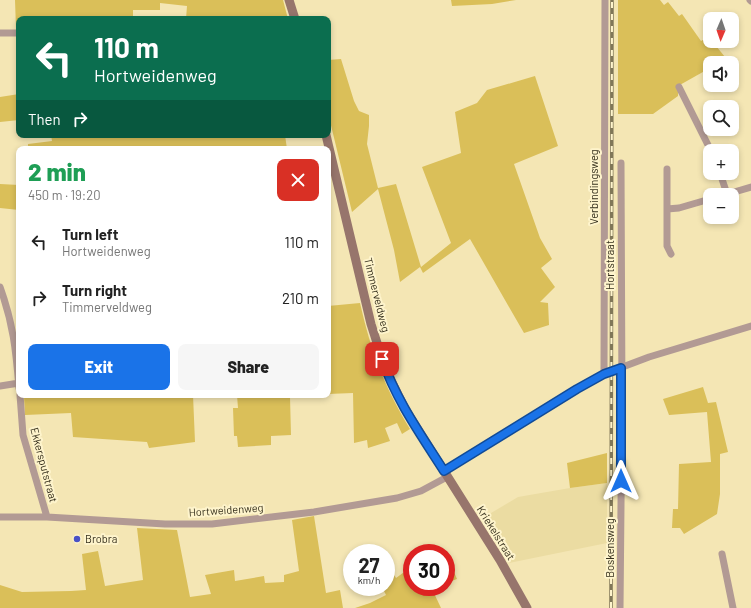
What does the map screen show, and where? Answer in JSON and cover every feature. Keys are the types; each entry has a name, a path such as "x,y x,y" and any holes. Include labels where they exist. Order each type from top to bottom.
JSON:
{"street":[{"path":"289,0 294,16"},
{"name":"Verbindingsweg","path":"606,0 608,373"},
{"path":"0,33 16,33"},
{"path":"679,87 708,144"},
{"name":"Timmerveldweg","path":"331,156 371,324 379,351 397,395 414,425 446,474"},
{"name":"Hortstraat","path":"621,163 621,368"},
{"path":"667,169 667,246 671,254"},
{"path":"739,191 751,187"},
{"path":"667,209 679,208 703,201"},
{"path":"624,263 624,358 628,365"},
{"path":"0,287 13,330 16,356"},
{"path":"608,373 683,346 751,326"},
{"name":"Boskensweg","path":"620,608 621,368"},
{"name":"Hortweidenweg","path":"0,517 165,524 212,524 314,512 397,498 425,489 570,393 608,373"},
{"path":"0,386 16,383"},
{"name":"Ekkersputstraat","path":"20,398 22,421 27,450 47,518"},
{"name":"Kriekelstraat","path":"446,474 527,608"},
{"path":"722,554 733,608"}],"shaded area":[{"path":"15,0 283,0 287,16 186,16 187,6 160,3 160,10 133,10 133,16 16,16 16,29"},
{"path":"451,0 516,0 492,4 452,6"},
{"path":"618,0 660,0 664,5 668,2 679,16 682,14 701,41 703,40 703,48 718,48 724,56 703,56 703,72 678,86 678,96 653,114 618,114"},
{"path":"341,59 354,101 359,111 369,115 367,144 378,188 396,184 421,267 451,243 422,167 461,153 455,112 477,103 487,90 535,76 558,146 514,164 540,238 552,259 541,268 555,287 540,302 548,303 549,325 524,333 470,239 423,273 420,267 400,282 394,250 378,189 352,212 331,125 331,60"},
{"path":"16,94 16,120 0,122 0,97"},
{"path":"52,138 285,138 287,146 28,146 28,144 52,141"},
{"path":"0,184 16,185 16,210 0,208"},
{"path":"360,303 379,368 410,429 402,434 397,423 385,428 390,441 368,448 367,440 354,443 353,393 331,394 331,306"},
{"path":"703,387 708,403 716,402 728,452 720,454 720,494 717,514 684,534 680,528 672,528 673,509 678,509 679,464 711,462 707,412 669,415 663,399"},
{"path":"24,398 193,398 195,442 149,448 147,442 73,437 71,413 25,415"},
{"path":"237,398 290,398 291,435 271,436 271,445 238,447 237,436 234,436 233,408 238,408"},
{"path":"607,453 607,483 570,488 567,463"},
{"path":"607,483 607,543 509,563 481,519 518,497"},
{"path":"314,516 326,593 340,590 343,608 0,608 0,585 22,592 86,590 82,554 98,551 105,586 143,580 137,528 177,530 190,597 211,594 205,575 234,570 235,581 264,576 265,583 284,582 284,575 299,571 292,520"},
{"path":"403,573 403,596 435,596 441,608 355,608 384,596 395,596 395,576 396,578"}],"railway":[{"path":"611,608 612,0"}],"place":[{"name":"Brobra","path":"77,539"}],"route":[{"path":"382,359 391,382 405,409 444,471 577,389 604,374 621,368 621,481"}]}
